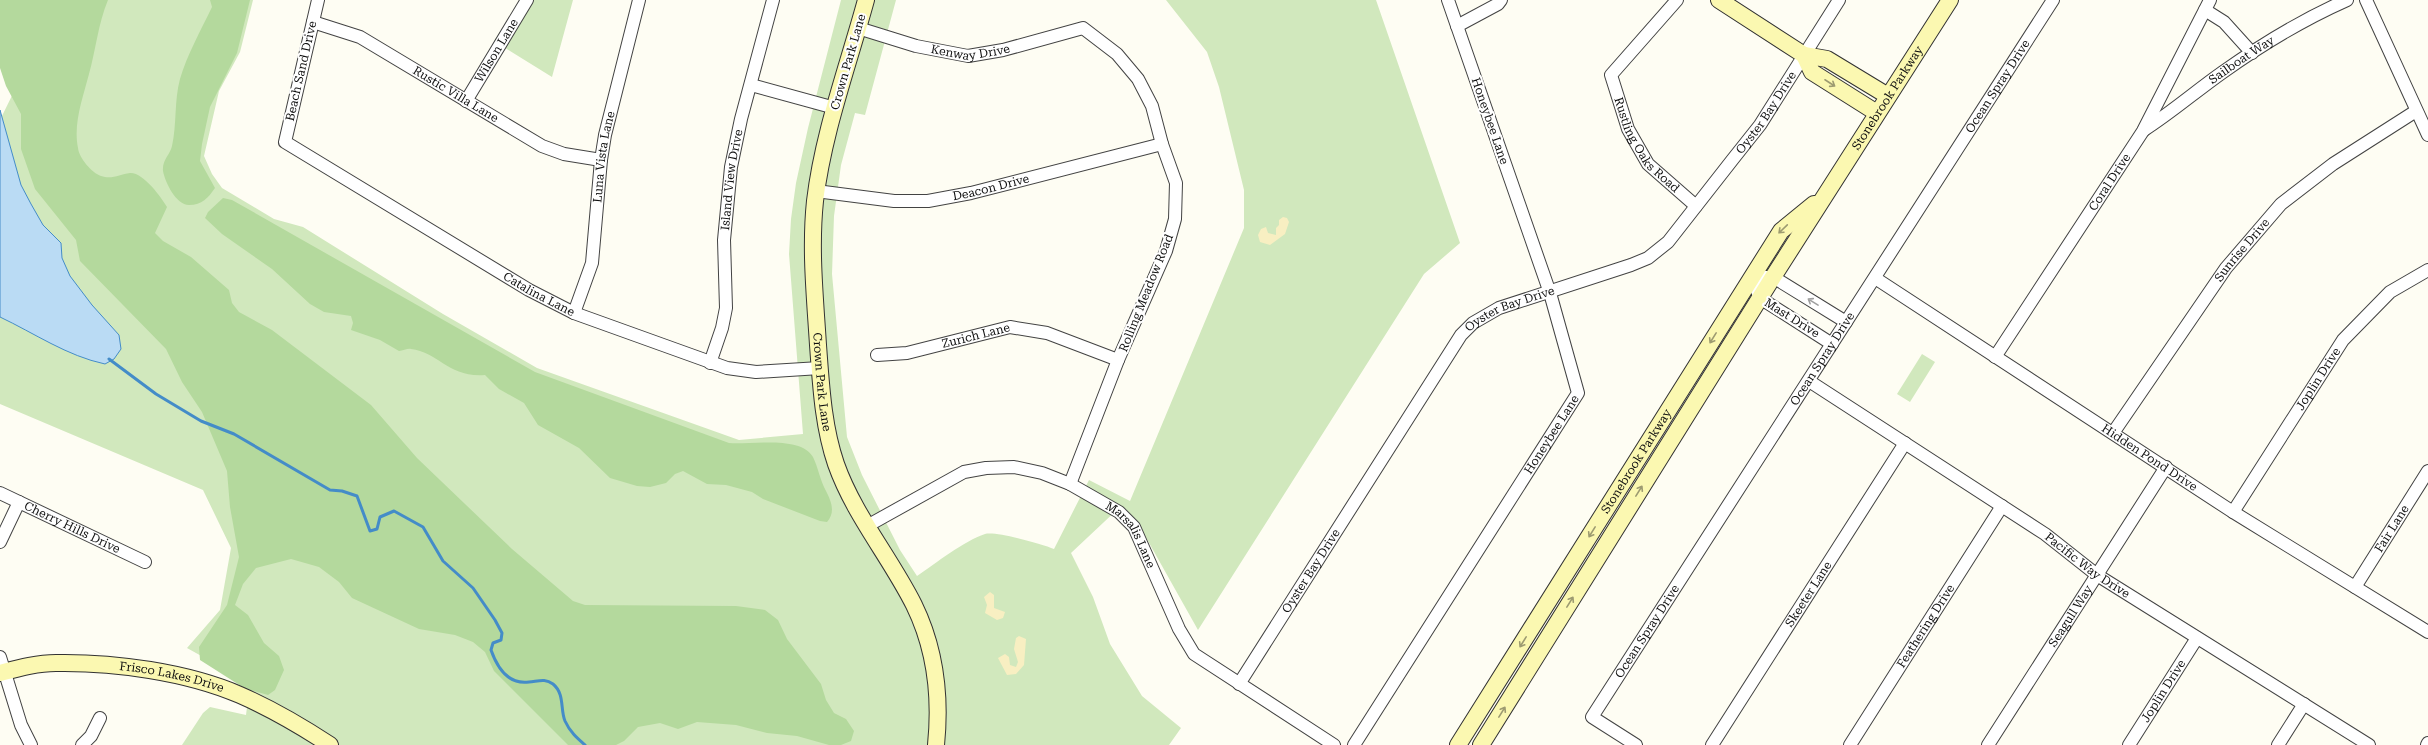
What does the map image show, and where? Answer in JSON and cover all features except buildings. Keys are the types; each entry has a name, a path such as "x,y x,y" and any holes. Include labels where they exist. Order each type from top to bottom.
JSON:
{"street":[{"name":"Beach Sand Drive","path":"285,142 318,0"},
{"name":"Wilson Lane","path":"466,101 527,0"},
{"name":"Luna Vista Lane","path":"574,313 592,263 601,160 613,98 639,0"},
{"name":"Island View Drive","path":"710,363 724,318 726,299 724,240 728,191 736,143 773,0"},
{"name":"Crown Park Lane","path":"866,0 835,108 816,191 813,247 820,368 827,433 836,464 847,491 914,604 928,641 936,674 939,712 936,745"},
{"name":"Honeybee Lane","path":"1354,745 1578,393 1550,292 1448,0"},
{"path":"1457,26 1498,4 1501,0"},
{"name":"Rustling Oaks Road","path":"1677,0 1611,75 1628,128 1648,164 1696,206"},
{"path":"1719,0 1804,55 1827,59 1888,96"},
{"name":"Oyster Bay Drive","path":"1239,684 1461,335 1473,323 1499,308 1648,258 1668,242 1760,125 1839,0"},
{"name":"Stonebrook Parkway","path":"1481,745 1773,277 1950,0"},
{"name":"Ocean Spray Drive","path":"1636,745 1592,718 2053,0"},
{"name":"Sailboat Way","path":"2142,131 2172,112 2223,72 2252,53 2325,10 2347,0"},
{"path":"2366,0 2428,135"},
{"path":"2207,5 2252,53"},
{"name":"Coral Drive","path":"1996,357 2142,131 2207,5"},
{"name":"Rustic Villa Lane","path":"313,22 360,37 542,146 564,154 601,160"},
{"name":"Kenway Drive","path":"858,28 916,46 968,56 1003,50 1084,28"},
{"name":"Rolling Meadow Road","path":"1070,484 1118,360 1166,251 1175,219 1176,183 1162,144 1152,106 1138,79 1117,54 1084,28"},
{"path":"1804,55 1812,72 1877,113"},
{"path":"750,85 835,108"},
{"name":"Sunrise Drive","path":"2113,433 2226,268 2281,204 2333,164 2416,111"},
{"name":"Catalina Lane","path":"285,142 529,290 574,313 710,363 737,370 756,372 820,368"},
{"name":"Deacon Drive","path":"816,191 894,201 928,201 971,193 1162,144"},
{"name":"Stonebrook Parkway","path":"1464,743 1781,231 1824,196"},
{"name":"Joplin Drive","path":"2233,512 2343,340 2390,292 2428,270"},
{"path":"1752,277 1773,277"},
{"name":"Mast Drive","path":"1752,277 1760,298 1832,344"},
{"name":"Mast Drive","path":"1773,277 1846,322"},
{"name":"Hidden Pond Drive","path":"1875,278 2233,512 2428,632"},
{"name":"Zurich Lane","path":"877,355 907,352 1010,327 1047,333 1118,360"},
{"name":"Pacific Way Drive","path":"1809,381 2045,534 2097,575 2369,745"},
{"name":"Skeeter Lane","path":"1712,745 1905,443"},
{"name":"Marsalis Lane","path":"867,526 964,472 986,468 1014,467 1042,473 1070,484 1119,512 1134,527 1179,629 1194,654 1334,745"},
{"name":"Seagull Way","path":"1988,745 2166,467"},
{"name":"Fair Lane","path":"2355,587 2428,471"},
{"name":"Cherry Hills Drive","path":"0,493 145,562"},
{"path":"0,542 19,502"},
{"name":"Feathering Drive","path":"1850,745 2002,506"},
{"name":"Joplin Drive","path":"2129,745 2197,638"},
{"name":"Frisco Lakes Drive","path":"2,668 55,663 94,664 192,679 238,694 261,704 330,745"},
{"path":"2,668 21,725 31,745"},
{"path":"2278,745 2304,704"},
{"path":"82,745 91,736 100,718"}],"green space":[{"path":"0,0 108,0 102,18 79,111 77,139 79,152 86,165 101,176 109,177 130,173 135,174 140,176 151,186 161,197 167,207 155,233 163,241 191,257 229,290 232,303 239,312 272,330 371,405 417,458 512,549 573,601 585,605 736,606 765,610 778,620 787,639 821,684 826,700 834,713 846,719 854,731 851,741 841,745 829,745 797,736 767,733 736,725 697,722 678,729 660,723 638,727 624,741 616,745 568,745 494,671 485,652 473,642 455,635 419,629 352,598 339,582 319,567 291,559 256,568 243,584 235,605 248,615 264,643 279,656 284,670 275,690 268,695 244,688 200,660 199,647 227,605 239,557 230,507 227,471 202,412 182,382 166,349 80,261 76,240 35,189 21,149 21,114 6,86 0,68"},
{"path":"59,0 253,0 240,52 219,91 204,156 212,174 222,188 274,219 303,227 443,314 537,368 739,440 803,434 789,254 791,219 796,183 808,128 841,0 896,0 865,115 855,113 841,165 834,216 832,274 847,437 862,475 900,550 917,576 959,547 985,534 1009,536 1054,549 1089,480 1130,501 1244,228 1244,190 1219,87 1207,52 1166,0 1376,0 1460,243 1424,274 1198,630 1139,525 1120,507 1071,553 1093,597 1110,644 1142,696 1181,728 1169,745 182,745 203,713 210,707 246,715 250,683 187,648 220,610 231,548 203,490 0,404 0,120"},
{"path":"210,0 250,0 237,53 210,107 202,144 200,161 215,188 210,195 198,204 189,205 180,201 172,192 164,176 163,167 172,146 180,79 190,52 212,7"},
{"path":"521,0 573,0 552,77 494,41"},
{"path":"223,198 232,200 535,372 729,443 787,443 807,450 813,457 830,499 832,510 830,518 827,522 820,521 763,499 752,492 726,485 707,484 683,471 675,474 666,483 650,487 637,486 610,478 579,448 538,425 524,403 499,389 485,375 462,373 420,351 410,349 399,351 380,340 351,330 353,323 351,316 324,312 310,304 272,269 222,234 205,218 208,212"},
{"path":"1922,354 1935,362 1910,402 1897,394"}],"sand":[{"path":"1283,217 1287,218 1289,222 1285,234 1270,245 1260,242 1258,235 1261,229 1266,227 1268,233 1276,235 1276,228 1279,225 1279,220"},
{"path":"990,592 994,595 994,608 1005,612 1003,618 997,620 985,613 987,605 984,597"},
{"path":"1019,636 1026,639 1024,665 1016,674 1007,675 998,658 1005,654 1009,657 1010,665 1016,667 1018,662 1014,649 1016,638"}],"water":[{"path":"0,110 21,185 31,204 43,225 61,243 62,258 70,276 92,305 119,335 121,349 114,359 105,364 77,356 0,317"}],"waterway":[{"path":"109,359 156,394 201,421 234,434 330,490 342,491 357,496 370,531 377,529 380,517 394,511 423,527 443,561 473,588 495,620 502,633 501,640 493,643 491,650 504,674 515,681 529,682 545,680 553,684 557,688 561,697 567,725 585,745"}]}
